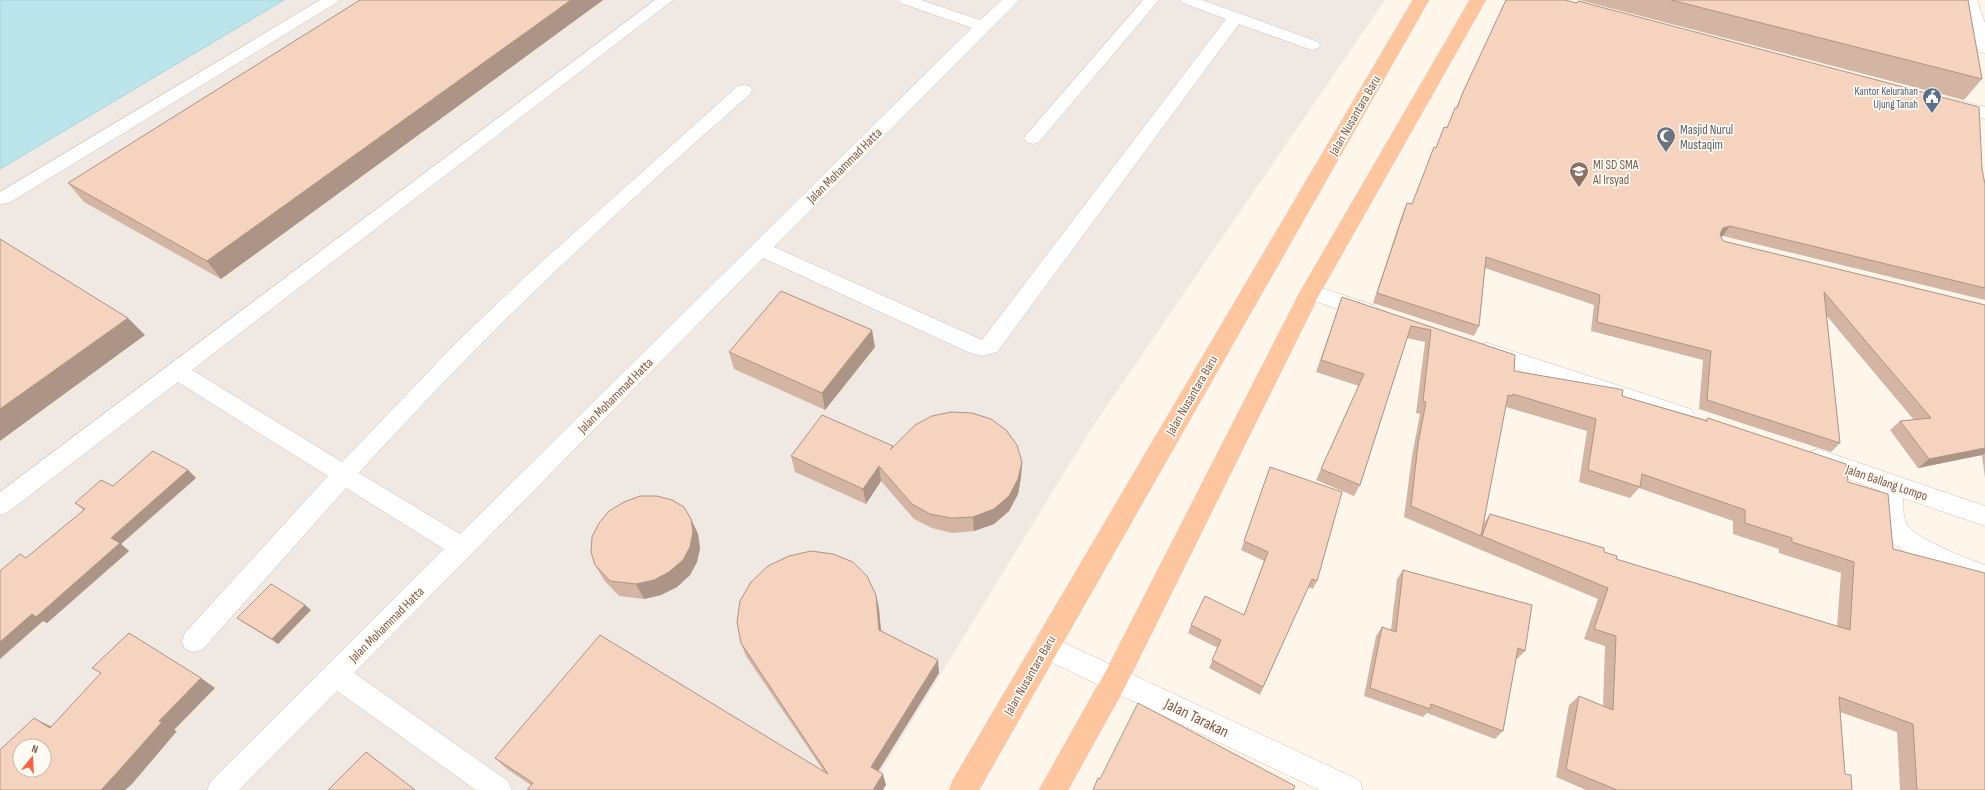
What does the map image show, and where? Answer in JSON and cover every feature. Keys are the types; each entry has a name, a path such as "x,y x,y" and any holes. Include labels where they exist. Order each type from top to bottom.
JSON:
{"highway":[{"name":"Jalan Nusantara Baru","path":"963,790 1045,646 1421,0"},
{"path":"1053,790 1116,678 1310,292 1478,0"}],"street":[{"path":"1969,0 1985,48"},
{"path":"1936,100 1985,113"},
{"path":"1310,292 1385,317"},
{"path":"1468,344 1702,421"},
{"name":"Jalan Ballang Lompo","path":"1800,453 1985,516"},
{"path":"1891,483 1893,521 1898,532 1902,536 1914,545 1985,576"},
{"name":"Jalan Tarakan","path":"1045,646 1116,678 1349,790"}],"lane":[{"path":"3,199 331,0"},
{"path":"0,505 665,0"},
{"path":"906,0 983,26"},
{"name":"Jalan Mohammad Hatta","path":"220,790 983,26 1011,0"},
{"path":"1032,138 1151,0"},
{"path":"1188,0 1312,46"},
{"path":"760,249 975,346 982,348 990,346 1235,18"},
{"path":"194,642 343,474 466,347 561,255 744,90"},
{"path":"177,371 462,548"},
{"path":"335,675 499,790"}],"shaded area":[{"path":"284,0 1385,0 1091,429 870,790 0,790 0,169"}],"water":[{"path":"0,0 284,0 0,169"}],"building":[{"path":"360,0 571,0 207,261 68,183"},
{"path":"1506,0 1565,0 1577,3 1578,1 1979,107 1982,169 1985,184 1985,288 1730,226 1723,228 1720,234 1723,241 1985,305 1985,448 1929,459 1900,421 1931,418 1824,292 1840,443 1707,400 1711,351 1597,322 1600,295 1486,257 1479,326 1377,293 1407,203 1412,204 1434,147 1436,148 1444,127 1447,128 1455,108 1457,108"},
{"path":"1671,0 1968,0 1982,79"},
{"path":"0,239 128,318 0,409"},
{"path":"781,291 872,330 822,393 729,352"},
{"path":"1342,297 1515,355 1514,371 1623,390 1622,396 1707,421 1708,418 1846,464 1848,482 1888,494 1893,549 1985,573 1985,790 1917,790 1913,724 1839,697 1845,774 1851,775 1852,790 1617,790 1566,769 1579,696 1613,710 1616,636 1594,629 1608,588 1482,536 1490,514 1604,548 1604,552 1617,556 1616,559 1850,630 1854,562 1792,542 1792,538 1745,523 1745,510 1642,474 1640,487 1588,470 1596,419 1513,394 1513,396 1508,395 1481,536 1411,506 1418,444 1426,402 1423,401 1431,330 1411,326 1360,485 1321,469 1364,374 1321,360"},
{"path":"951,412 972,413 991,419 1006,430 1017,445 1022,462 1018,479 1009,496 994,509 973,517 951,518 930,514 912,504 879,466 863,489 791,456 822,415 893,446 890,450 915,425 932,416"},
{"path":"153,451 188,470 111,538 120,543 36,617 32,614 0,642 0,571 20,554 26,558 85,509 75,503 101,480 113,486"},
{"path":"1270,467 1342,492 1317,581 1312,579 1263,687 1212,660 1221,640 1191,625 1205,596 1244,615 1268,552 1244,541"},
{"path":"640,496 657,496 672,500 684,507 691,519 693,532 690,547 683,560 669,572 654,580 636,584 610,581 595,565 591,552 592,537 599,523 609,511 624,502"},
{"path":"811,551 833,554 853,562 867,576 876,595 879,630 938,660 871,767 883,774 873,790 527,790 533,783 495,758 600,635 828,774 741,643 737,622 740,601 751,582 768,566 789,556"},
{"path":"1403,570 1532,605 1525,651 1518,648 1503,731 1431,704 1430,709 1370,688 1382,627 1396,632"},
{"path":"271,584 305,605 272,639 237,618"},
{"path":"129,633 201,678 159,721 162,722 101,790 0,790 0,750 12,739 12,778 52,778 52,738 13,738 34,718 50,728 101,673 92,668"},
{"path":"1138,703 1295,786 1293,790 1093,790"},
{"path":"366,752 415,790 328,790"}],"place":[{"name":"Kantor Kelurahan Ujung Tanah","path":"1932,114"},
{"name":"Masjid Nurul Mustaqim","path":"1666,153"},
{"name":"MI SD SMA Al Irsyad","path":"1579,188"}]}
